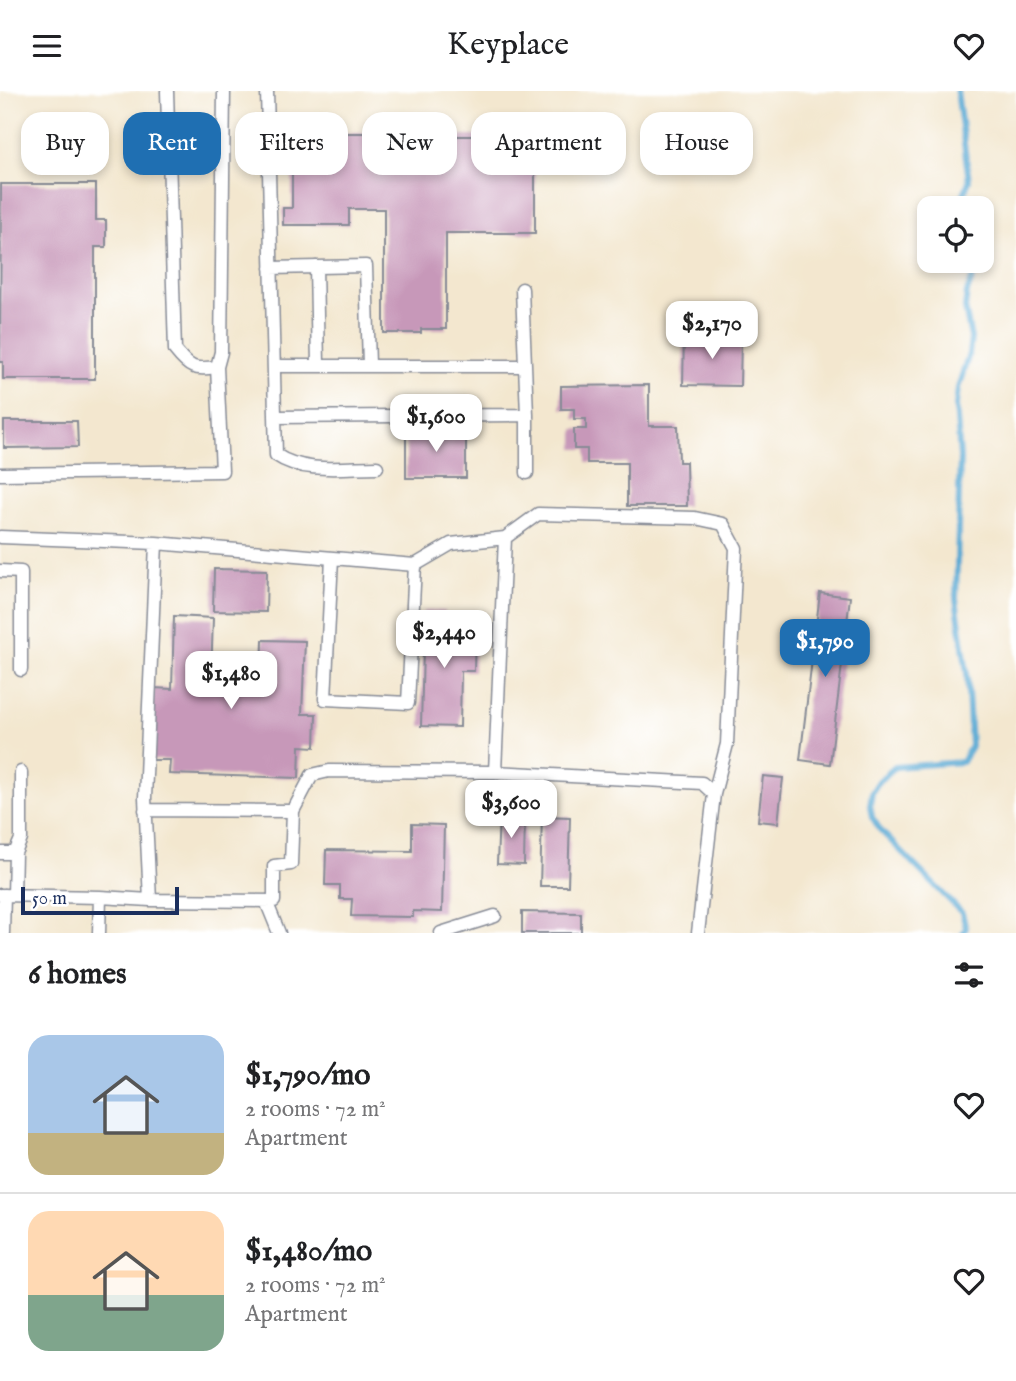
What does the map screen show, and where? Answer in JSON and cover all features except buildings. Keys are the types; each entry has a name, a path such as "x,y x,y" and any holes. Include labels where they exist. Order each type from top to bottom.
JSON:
{"lane":[{"path":"167,91 175,350 185,363 199,369 217,367"},
{"path":"0,474 222,471 217,367 221,352 224,91"},
{"path":"267,91 276,455 284,461 312,467 377,467"},
{"path":"271,268 366,266 369,365"},
{"path":"316,267 318,365"},
{"path":"522,289 527,473"},
{"path":"274,366 525,366"},
{"path":"275,418 527,415"},
{"path":"0,537 156,543 415,565 451,544 505,538 538,514 695,518 723,524 736,548 727,744 713,794 698,933"},
{"path":"495,772 505,538"},
{"path":"150,900 145,810 156,543"},
{"path":"332,558 325,699 408,703 415,565"},
{"path":"0,571 22,572 21,670"},
{"path":"6,895 274,901 274,866 291,864 293,811 312,775 329,771 495,772 702,783 713,794"},
{"path":"3,933 6,895 15,853 22,839 22,772"},
{"path":"145,810 293,811"},
{"path":"0,853 15,853"},
{"path":"99,933 100,897"},
{"path":"266,901 279,933"},
{"path":"441,933 495,916"}],"waterway":[{"path":"957,91 969,181 963,196"},
{"path":"963,933 966,928 962,913 881,831 872,817 870,806 872,792 879,781 895,767 962,762 971,746 967,673 956,599 960,457 956,405 958,388 969,354 971,338 965,308 967,292 975,273"}]}
